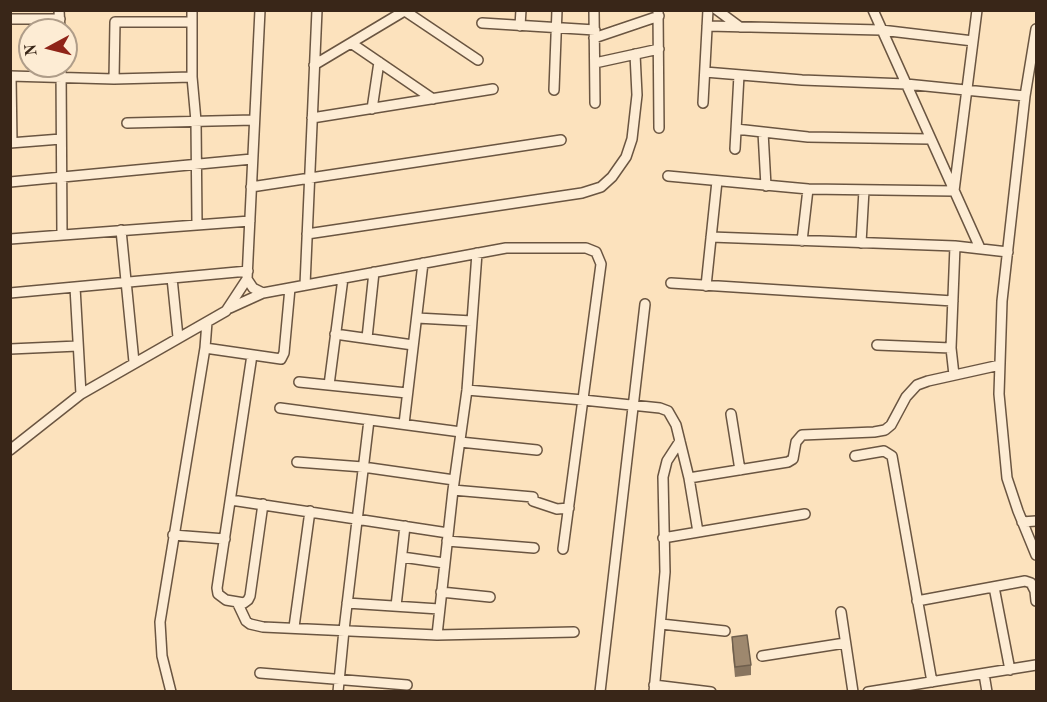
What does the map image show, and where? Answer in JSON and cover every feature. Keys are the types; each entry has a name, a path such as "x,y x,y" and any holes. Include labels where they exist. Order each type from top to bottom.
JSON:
{"street":[{"path":"114,79 115,10"},
{"path":"192,10 197,224"},
{"path":"230,308 247,275 260,10"},
{"path":"305,285 317,10"},
{"path":"520,26 521,10"},
{"path":"554,90 557,10"},
{"path":"594,10 595,103"},
{"path":"703,103 708,10"},
{"path":"717,10 740,27"},
{"path":"873,10 980,248"},
{"path":"954,191 977,10"},
{"path":"314,65 406,11 478,60"},
{"path":"482,23 557,28 594,34 659,13 659,128"},
{"path":"10,19 60,15"},
{"path":"115,21 191,22"},
{"path":"707,26 881,30 973,41"},
{"path":"1036,29 1032,72 1025,96 1002,301 999,394 1007,478 1036,555"},
{"path":"351,43 433,99"},
{"path":"595,63 659,49"},
{"path":"307,234 582,193 601,187 612,177 626,158 632,139 637,95 635,54"},
{"path":"372,109 379,62"},
{"path":"705,72 802,80 906,84 1025,96"},
{"path":"78,73 114,79 192,77"},
{"path":"735,149 739,75"},
{"path":"11,76 11,143 61,140"},
{"path":"62,78 62,235"},
{"path":"312,118 493,89"},
{"path":"127,123 254,120"},
{"path":"736,129 808,137 930,139"},
{"path":"763,132 766,186"},
{"path":"251,187 561,140"},
{"path":"10,182 252,159"},
{"path":"668,176 808,189 954,191"},
{"path":"706,286 717,181"},
{"path":"802,241 808,189"},
{"path":"861,243 864,190"},
{"path":"10,239 250,221"},
{"path":"121,230 134,362"},
{"path":"711,237 955,246 1008,252"},
{"path":"954,375 951,348 955,246"},
{"path":"10,450 81,394 230,308 263,293 477,253 522,247 592,249 599,256 601,264 563,549"},
{"path":"437,635 447,537 467,390 477,253"},
{"path":"404,424 423,263"},
{"path":"367,338 374,272"},
{"path":"10,293 172,278 247,275"},
{"path":"247,275 252,288 263,293"},
{"path":"172,278 178,337"},
{"path":"329,385 343,278"},
{"path":"671,283 953,301"},
{"path":"75,287 81,394"},
{"path":"205,348 281,359 290,288"},
{"path":"600,692 645,304"},
{"path":"417,318 472,321"},
{"path":"171,692 162,656 159,631 205,348 207,322"},
{"path":"335,334 413,345"},
{"path":"877,345 951,348"},
{"path":"10,348 78,346"},
{"path":"252,355 218,594 226,600 243,603 250,596 263,504"},
{"path":"689,478 788,462 793,459 796,442 802,435 885,430 891,425 906,398 917,385 1000,364"},
{"path":"299,382 407,393"},
{"path":"467,390 660,408 668,411 676,425 680,441 698,532"},
{"path":"280,408 404,424 460,437 537,450"},
{"path":"731,414 740,470"},
{"path":"338,692 369,420"},
{"path":"680,441 664,470 662,494 665,572 654,688 711,692"},
{"path":"855,456 884,452 892,456 932,682"},
{"path":"297,462 363,467 454,480"},
{"path":"453,490 533,499 557,509 569,508"},
{"path":"231,500 405,526 447,537 534,548"},
{"path":"294,627 310,511"},
{"path":"663,538 805,514"},
{"path":"1022,522 1036,520"},
{"path":"396,606 405,526"},
{"path":"173,535 225,539"},
{"path":"402,557 444,563"},
{"path":"918,601 1025,581 1031,583 1036,601"},
{"path":"994,587 1010,670"},
{"path":"441,592 490,597"},
{"path":"237,602 250,624 263,627 437,635 574,632"},
{"path":"347,603 439,609"},
{"path":"840,612 853,692"},
{"path":"661,624 725,631"},
{"path":"762,656 845,643"},
{"path":"868,692 1036,665"},
{"path":"260,673 406,685"},
{"path":"984,674 987,692"}],"building":[{"path":"747,635 751,665 735,667 732,637"}]}
